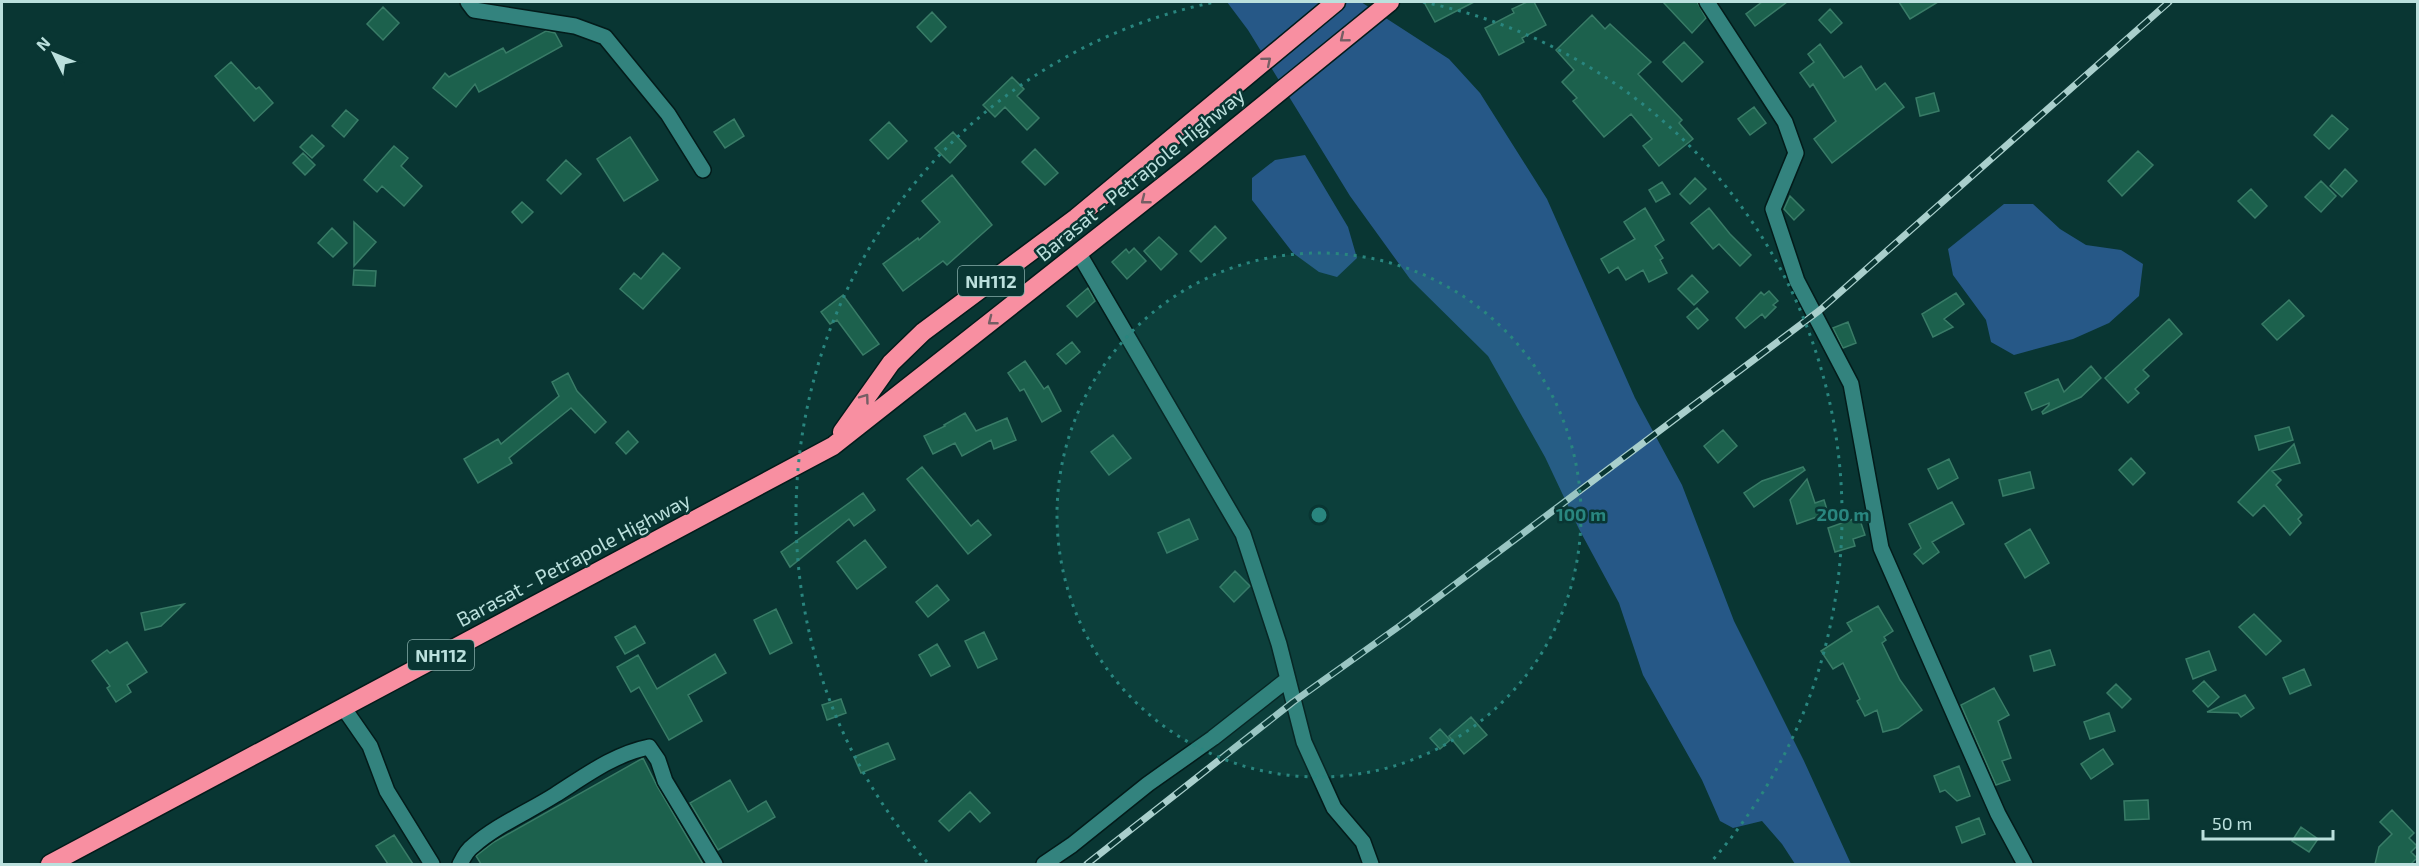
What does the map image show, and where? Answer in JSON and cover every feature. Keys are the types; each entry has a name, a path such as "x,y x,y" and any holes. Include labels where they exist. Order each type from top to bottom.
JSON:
{"highway":[{"name":"Barasat - Petrapole Highway","path":"833,446 891,363 923,332 1076,218 1336,2"},
{"name":"Barasat - Petrapole Highway","path":"50,864 833,446 1191,164 1390,2"}],"street":[{"path":"468,2 474,10 575,26 604,38 668,114 703,170"},
{"path":"1707,2 1785,122 1796,153 1773,208 1797,281 1851,384 1881,548 1998,814 2025,864"},
{"path":"1078,252 1243,534 1280,644 1304,742 1334,808 1363,842 1371,864"},
{"path":"1044,864 1288,680"},
{"path":"343,707 370,746 387,791 432,864"},
{"path":"460,864 471,847 507,822 555,795 594,769 634,750 649,747 658,760 665,781 715,864"}],"water":[{"path":"1227,2 1361,2 1449,59 1480,93 1547,199 1635,398 1682,485 1734,621 1804,761 1851,864 1795,864 1782,844 1762,821 1733,828 1720,821 1702,780 1643,675 1619,603 1579,529 1545,457 1488,356 1410,279 1350,196 1248,30"},
{"path":"1305,155 1348,227 1357,258 1337,277 1319,272 1293,253 1252,200 1252,178 1275,160"},
{"path":"2004,204 2033,204 2060,229 2086,245 2121,250 2143,264 2139,296 2109,323 2073,339 2014,355 1991,342 1986,320 1953,275 1948,249"}],"building":[{"path":"1424,2 1474,2 1435,22"},
{"path":"1527,2 1534,2 1546,25 1522,38 1524,42 1499,55 1485,28 1514,13 1512,9"},
{"path":"1663,2 1697,2 1706,18 1692,33"},
{"path":"1762,2 1787,2 1755,26 1746,14"},
{"path":"1899,2 1938,2 1910,19"},
{"path":"383,7 399,23 383,40 367,24"},
{"path":"1830,9 1842,23 1831,33 1819,20"},
{"path":"932,12 946,27 931,42 917,27"},
{"path":"1592,15 1605,29 1610,24 1651,62 1638,74 1682,120 1679,123 1693,139 1659,166 1643,146 1652,139 1631,114 1604,137 1573,101 1577,98 1562,82 1574,70 1556,50"},
{"path":"546,31 555,33 562,46 479,92 475,84 456,107 433,88 445,73 449,77 503,48 506,53"},
{"path":"1684,42 1703,62 1682,82 1663,62"},
{"path":"1820,44 1844,78 1861,66 1876,90 1885,83 1904,107 1832,163 1814,139 1836,121 1813,84 1810,87 1800,73 1814,62 1808,54"},
{"path":"231,62 256,89 259,87 273,103 254,121 215,76"},
{"path":"1012,77 1024,89 1017,96 1039,118 1027,130 1005,107 995,117 983,105"},
{"path":"1934,93 1939,111 1920,116 1916,98"},
{"path":"1754,107 1766,123 1750,135 1738,119"},
{"path":"346,110 358,120 344,137 332,126"},
{"path":"2332,115 2348,129 2329,149 2314,135"},
{"path":"734,119 744,136 725,148 714,132"},
{"path":"889,122 907,141 888,159 870,140"},
{"path":"953,132 966,146 950,163 935,148"},
{"path":"312,135 324,146 312,158 300,147"},
{"path":"630,137 658,180 624,201 597,159"},
{"path":"394,146 408,158 401,166 422,186 404,206 382,186 377,192 364,180"},
{"path":"1035,149 1058,173 1045,185 1022,162"},
{"path":"2138,151 2153,165 2122,196 2108,181"},
{"path":"303,153 315,165 305,175 293,163"},
{"path":"566,160 581,174 561,194 547,180"},
{"path":"2345,169 2357,181 2342,197 2330,186"},
{"path":"952,175 992,225 947,265 943,261 903,291 883,264 918,238 919,240 940,222 922,201"},
{"path":"1695,178 1706,189 1690,204 1680,194"},
{"path":"2321,181 2336,196 2321,212 2305,197"},
{"path":"1662,182 1670,194 1656,202 1649,190"},
{"path":"2251,189 2267,206 2255,218 2238,201"},
{"path":"1790,196 1804,210 1794,220 1784,209"},
{"path":"522,202 533,212 522,223 512,212"},
{"path":"1645,208 1664,240 1655,246 1663,258 1660,260 1667,273 1649,282 1643,270 1626,280 1618,267 1609,273 1601,259 1635,239 1624,222"},
{"path":"1709,208 1751,255 1740,266 1719,244 1713,249 1691,223"},
{"path":"354,222 376,242 354,266"},
{"path":"1215,226 1226,238 1201,262 1190,251"},
{"path":"332,228 347,243 333,257 318,243"},
{"path":"1159,237 1177,254 1161,270 1144,251"},
{"path":"1134,248 1146,261 1127,279 1112,262 1126,249 1129,253"},
{"path":"663,253 680,268 643,309 620,289 634,273 641,279"},
{"path":"354,270 376,271 375,286 353,285"},
{"path":"1692,275 1708,292 1694,305 1678,289"},
{"path":"1088,288 1095,301 1077,317 1067,306"},
{"path":"1769,291 1778,301 1773,305 1776,307 1765,318 1762,314 1745,328 1736,318 1761,292 1764,295"},
{"path":"1956,293 1964,304 1944,319 1953,327 1933,337 1922,314"},
{"path":"843,295 879,344 863,355 837,320 830,324 821,312"},
{"path":"2289,300 2304,316 2277,340 2262,324"},
{"path":"1697,308 1708,320 1698,329 1687,317"},
{"path":"2169,319 2182,334 2143,370 2149,376 2135,389 2139,393 2128,403 2105,378"},
{"path":"1848,322 1856,343 1843,348 1833,328"},
{"path":"1072,342 1080,352 1066,364 1057,354"},
{"path":"1025,361 1044,389 1048,386 1061,411 1042,422 1024,389 1020,391 1008,373"},
{"path":"2091,366 2101,378 2081,397 2043,414 2042,412 2049,403 2032,410 2025,393 2058,379 2064,392"},
{"path":"568,373 577,391 606,422 595,433 571,408 509,458 512,463 478,483 464,459 498,439 501,444 559,396 552,382"},
{"path":"965,413 976,431 1007,418 1016,440 994,449 991,440 962,456 955,443 933,454 924,436"},
{"path":"2289,427 2293,440 2259,450 2255,436"},
{"path":"1723,430 1737,446 1718,463 1704,446"},
{"path":"628,431 638,442 626,454 616,443"},
{"path":"1113,435 1131,458 1109,475 1091,452"},
{"path":"2294,444 2300,463 2272,471 2281,480 2276,485 2302,515 2298,519 2301,523 2290,535 2264,505 2253,516 2238,502"},
{"path":"2131,458 2145,473 2133,485 2119,470"},
{"path":"1949,459 1958,478 1938,489 1928,469"},
{"path":"922,467 971,526 978,520 991,535 968,554 907,479"},
{"path":"1803,467 1805,470 1754,507 1744,493 1762,481"},
{"path":"2030,472 2034,488 2003,496 1999,480"},
{"path":"1807,479 1815,503 1824,500 1828,513 1797,524 1790,500"},
{"path":"863,493 875,510 854,526 849,519 790,567 781,552"},
{"path":"1952,502 1964,524 1932,542 1939,552 1923,564 1914,554 1921,548 1909,524"},
{"path":"1859,517 1865,535 1853,539 1855,546 1835,552 1828,528"},
{"path":"1189,519 1198,539 1167,553 1158,533"},
{"path":"2030,529 2049,563 2025,578 2005,544"},
{"path":"865,540 886,567 857,589 837,562"},
{"path":"1235,571 1250,586 1234,602 1220,587"},
{"path":"937,585 949,600 928,617 916,602"},
{"path":"184,604 161,626 145,630 141,613"},
{"path":"1878,606 1893,631 1884,637 1886,640 1882,643 1900,680 1922,710 1898,728 1883,732 1877,710 1865,716 1857,701 1860,699 1843,663 1833,669 1821,651 1852,631 1847,623"},
{"path":"776,609 792,643 770,654 754,620"},
{"path":"2254,614 2281,641 2266,655 2239,627"},
{"path":"635,626 645,643 625,654 615,637"},
{"path":"984,632 997,659 978,668 965,641"},
{"path":"127,642 147,672 127,685 131,692 116,702 107,688 110,686 92,661 107,650 110,653"},
{"path":"937,644 950,666 931,676 919,655"},
{"path":"2050,650 2055,665 2034,671 2030,656"},
{"path":"2209,651 2216,670 2193,679 2186,659"},
{"path":"715,654 726,673 688,695 702,721 669,740 639,687 631,692 617,667 638,655 657,689"},
{"path":"2304,669 2311,685 2290,694 2283,678"},
{"path":"2204,681 2219,697 2208,707 2193,691"},
{"path":"2116,684 2131,699 2122,708 2107,693"},
{"path":"1994,688 2009,715 1998,721 2011,758 2002,761 2010,780 1996,785 1961,705"},
{"path":"2245,695 2254,708 2241,717 2238,713 2207,712"},
{"path":"841,699 846,713 827,720 822,705"},
{"path":"2109,713 2115,731 2090,739 2084,722"},
{"path":"1471,717 1487,735 1464,754 1449,736"},
{"path":"1440,729 1450,740 1440,749 1430,738"},
{"path":"888,743 895,759 861,773 854,757"},
{"path":"2103,749 2113,764 2091,779 2081,764"},
{"path":"643,758 703,864 481,864 476,856 494,842"},
{"path":"1959,766 1970,796 1957,801 1945,790 1940,792 1934,776"},
{"path":"730,780 748,812 766,801 775,817 718,850 690,803"},
{"path":"970,792 990,813 980,822 970,811 949,831 939,821"},
{"path":"2148,800 2149,819 2125,820 2124,801"},
{"path":"2392,810 2414,833 2409,838 2417,846 2411,852 2417,858 2411,864 2375,864 2379,847 2392,834 2380,822"},
{"path":"1979,818 1985,834 1962,843 1956,827"},
{"path":"2301,827 2318,839 2309,852 2292,841"},
{"path":"394,835 413,864 388,864 376,846"}],"railway":[{"path":"1087,864 1293,702 1401,625 1820,310 2169,2"}]}
